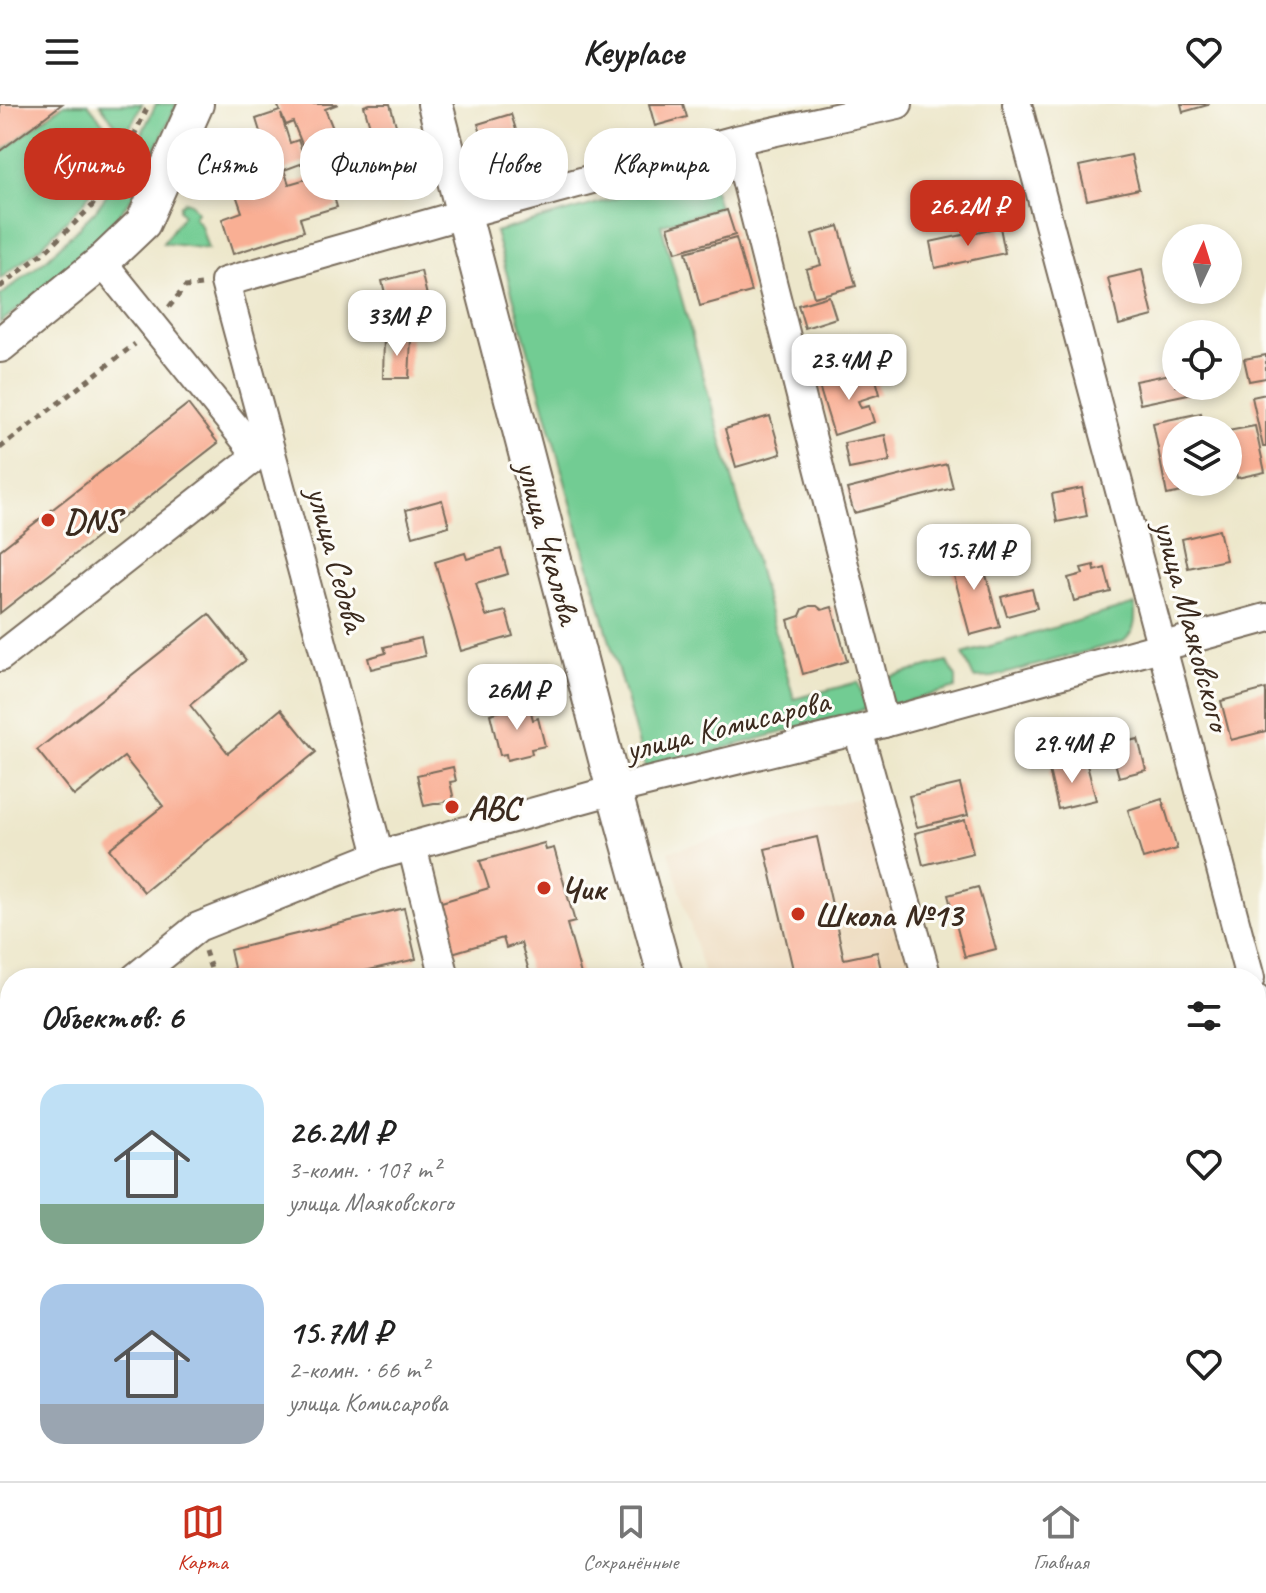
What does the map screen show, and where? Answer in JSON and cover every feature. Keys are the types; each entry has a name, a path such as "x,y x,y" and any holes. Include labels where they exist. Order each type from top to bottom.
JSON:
{"main road":[{"path":"0,345 102,262 143,223 196,104"},
{"name":"улица Чкалова","path":"435,104 663,968"}],"street":[{"path":"898,104 736,140 925,968"},
{"name":"улица Маяковского","path":"1017,104 1247,968"},
{"path":"225,282 584,181"},
{"path":"0,657 249,462 252,448 102,262"},
{"name":"улица Седова","path":"225,282 379,855"},
{"name":"улица Комисарова","path":"147,968 198,927 379,855 1266,618"},
{"path":"412,846 442,968"}],"path":[{"path":"0,287 47,250 92,206 128,148 149,104"},
{"path":"0,448 144,337 185,287 225,282"}],"shaded area":[{"name":"Школа №13","path":"876,793 924,968 702,968 669,851"}],"green space":[{"path":"64,104 88,104 107,128 33,128"},
{"path":"100,104 142,104 130,128 118,128"},
{"path":"156,104 177,104 151,156 151,128 145,128"},
{"path":"24,135 24,200 85,200 41,247 0,279 0,153"},
{"path":"103,200 130,200 61,273 0,323 0,296 48,258"},
{"path":"609,200 717,200 719,207 661,225 794,699 858,682 866,709 646,770 495,232"},
{"path":"185,201 191,203 197,212 194,217 201,226 208,249 163,243 183,215 179,210"},
{"path":"1135,604 1133,629 1124,641 993,677 974,678 963,654"},
{"path":"947,662 956,677 956,688 893,705 878,680"}],"building":[{"path":"0,104 62,104 30,128 24,128 24,133 0,151"},
{"path":"277,104 338,104 325,109 333,128 300,128 300,139 293,122 286,125 281,114 290,143 298,140 300,146 300,164 284,170 284,128 259,128 256,119 280,111"},
{"path":"390,104 397,128 370,128 364,106"},
{"path":"649,104 683,104 687,117 655,126"},
{"path":"1181,104 1208,104 1208,105 1183,112"},
{"path":"511,114 515,128 479,128 478,124"},
{"path":"1131,155 1139,189 1087,200 1079,166"},
{"path":"284,170 289,184 300,181 300,200 335,200 337,207 300,218 304,231 233,254 222,219 242,212 238,200 284,200"},
{"path":"727,210 735,235 676,252 668,227"},
{"path":"839,226 856,286 814,297 806,269 821,265 812,234"},
{"path":"1000,227 1005,253 935,268 930,242"},
{"path":"736,238 751,292 700,306 686,252"},
{"path":"1142,270 1153,316 1119,325 1108,278"},
{"path":"421,271 429,304 390,313 382,281"},
{"path":"829,296 836,318 805,328 798,305"},
{"path":"384,337 411,338 409,378 383,378"},
{"path":"1266,355 1266,378 1249,381 1244,359"},
{"path":"861,374 862,380 875,376 880,394 858,401 861,408 869,406 874,422 834,435 819,386"},
{"path":"1162,376 1162,399 1140,404 1135,381"},
{"path":"1266,394 1266,447 1263,447 1252,397"},
{"path":"188,404 218,443 0,613 0,550"},
{"path":"770,416 781,454 736,467 725,429"},
{"path":"1162,421 1162,469 1153,423"},
{"path":"1255,426 1265,472 1242,477 1242,428"},
{"path":"885,435 890,461 849,469 844,443"},
{"path":"947,464 953,488 854,513 847,489"},
{"path":"1082,488 1087,516 1057,522 1052,494"},
{"path":"442,500 449,526 413,536 406,510"},
{"path":"1219,530 1226,560 1188,568 1182,539"},
{"path":"501,549 508,574 476,583 486,616 506,611 513,636 461,651 435,562 465,553 467,559"},
{"path":"979,549 1000,627 970,635 949,557"},
{"path":"1094,565 1095,571 1105,568 1111,592 1074,601 1068,578 1083,574 1081,568"},
{"path":"1032,589 1037,608 1007,616 1001,597"},
{"path":"810,606 822,610 832,607 847,661 803,674 788,620 800,616 803,609"},
{"path":"209,614 246,660 190,705 228,753 281,709 316,752 144,892 109,849 163,806 124,757 74,796 37,750"},
{"path":"421,638 425,656 371,669 368,658 386,653 384,647"},
{"path":"1266,689 1266,731 1231,740 1221,701"},
{"path":"529,704 533,720 538,718 545,746 531,749 532,754 507,760 506,754 500,755 490,714"},
{"path":"1138,739 1146,770 1119,777 1113,755 1123,753 1120,743"},
{"path":"1086,761 1096,800 1058,809 1049,770"},
{"path":"453,767 456,781 450,782 454,800 424,806 417,775"},
{"path":"960,784 968,815 917,827 909,796"},
{"path":"1162,799 1177,849 1143,859 1128,810"},
{"path":"965,820 973,853 923,865 915,833"},
{"path":"817,837 844,959 877,952 881,968 793,968 765,849"},
{"path":"544,843 546,850 554,848 575,922 567,924 579,968 528,968 521,943 506,948 503,938 452,953 438,903 489,888 480,861"},
{"path":"978,887 996,949 965,957 948,895"},
{"path":"404,908 416,959 378,968 234,968 230,950"}],"place":[{"name":"DNS","path":"48,520"},
{"name":"ABC","path":"452,807"},
{"name":"Чик","path":"544,888"},
{"name":"Школа №13","path":"798,914"}]}
